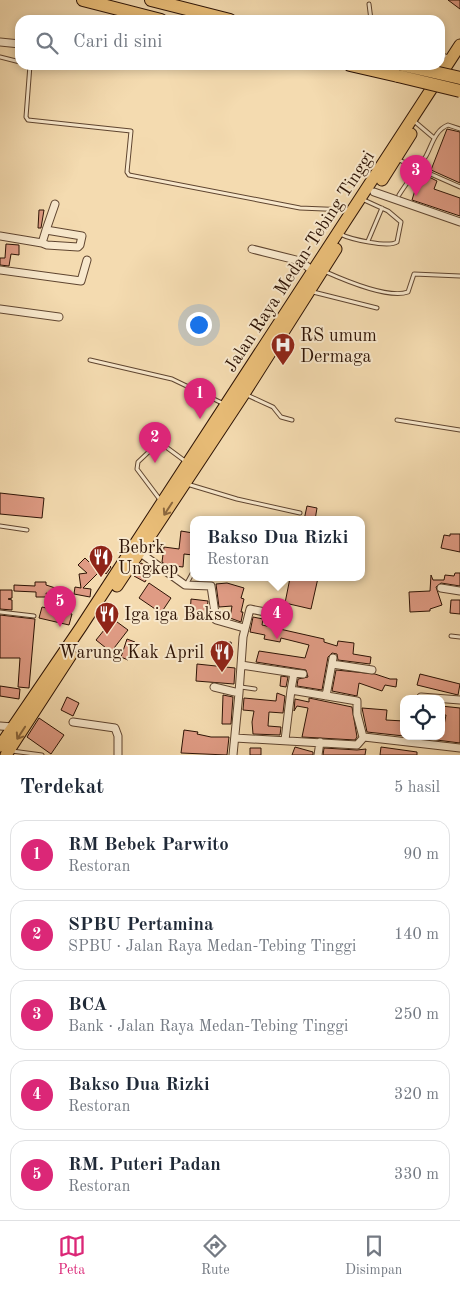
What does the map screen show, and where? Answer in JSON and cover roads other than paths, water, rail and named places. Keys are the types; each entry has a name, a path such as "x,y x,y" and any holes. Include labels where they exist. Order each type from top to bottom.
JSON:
{"highway":[{"path":"82,0 142,15"},
{"path":"151,0 210,15"},
{"name":"Jalan Raya Medan-Tebing Tinggi","path":"5,751 12,727 81,627 161,502 367,197 456,58 460,45"},
{"path":"400,71 460,78"},
{"path":"400,71 460,91"},
{"name":"Jalan Raya Medan-Tebing Tinggi","path":"341,235 353,211 367,197"},
{"name":"Jalan Raya Medan-Tebing Tinggi","path":"5,751 244,394 310,291 318,271"}],"street":[{"path":"0,42 15,44"},
{"path":"367,197 460,222"},
{"path":"42,242 56,204"},
{"path":"0,236 42,242 47,246 80,245 82,235 46,230"},
{"path":"252,249 300,261 318,271"},
{"path":"0,270 81,282 87,260"},
{"path":"0,309 59,317"},
{"path":"139,552 186,585 211,586 216,620 244,628"},
{"path":"441,588 460,591"},
{"path":"233,755 244,628 250,609 265,612"},
{"path":"326,696 333,661 368,670"},
{"path":"241,665 303,674"},
{"path":"285,740 294,673"},
{"path":"214,687 240,690"},
{"path":"292,690 357,701 357,714 363,737"},
{"path":"445,699 460,700"},
{"path":"73,722 115,728 118,732 118,755"},
{"path":"0,726 12,727"},
{"path":"235,738 357,745 363,737"},
{"path":"363,737 460,748"},
{"path":"318,755 320,742"}],"lane":[{"path":"369,4 370,15"},
{"path":"0,57 15,61"},
{"path":"30,70 26,115 28,120 131,131 127,172 129,175 300,208 353,211"},
{"path":"415,122 434,138"},
{"path":"399,195 426,155 434,138 447,125 460,129"},
{"path":"393,156 460,187"},
{"path":"341,235 392,244 398,240 401,222 367,197"},
{"path":"368,241 382,208"},
{"path":"318,271 360,285 401,294 408,292 411,278 414,274 460,276"},
{"path":"310,291 323,296 378,308"},
{"path":"90,360 172,379 226,405"},
{"path":"244,394 273,407 281,417 292,420"},
{"path":"397,420 460,430"},
{"path":"161,502 137,468 138,462 156,445 162,444 188,462"},
{"path":"185,483 237,499 300,513"},
{"path":"0,526 27,530"},
{"path":"186,585 190,578"},
{"path":"0,612 34,616"},
{"path":"451,636 460,637"},
{"path":"240,690 255,689"},
{"path":"5,751 42,755"}],"place":[{"name":"BCA","path":"416,196"},
{"name":"RS umum Dermaga","path":"283,366"},
{"name":"RM Bebek Parwito","path":"200,419"},
{"name":"SPBU Pertamina","path":"155,463"},
{"name":"Bebrk Ungkep","path":"101,578"},
{"name":"RM. Puteri Padan","path":"60,627"},
{"name":"Iga iga Bakso","path":"107,635"},
{"name":"Bakso Dua Rizki","path":"277,639"},
{"name":"Warung Kak April","path":"222,673"}]}
